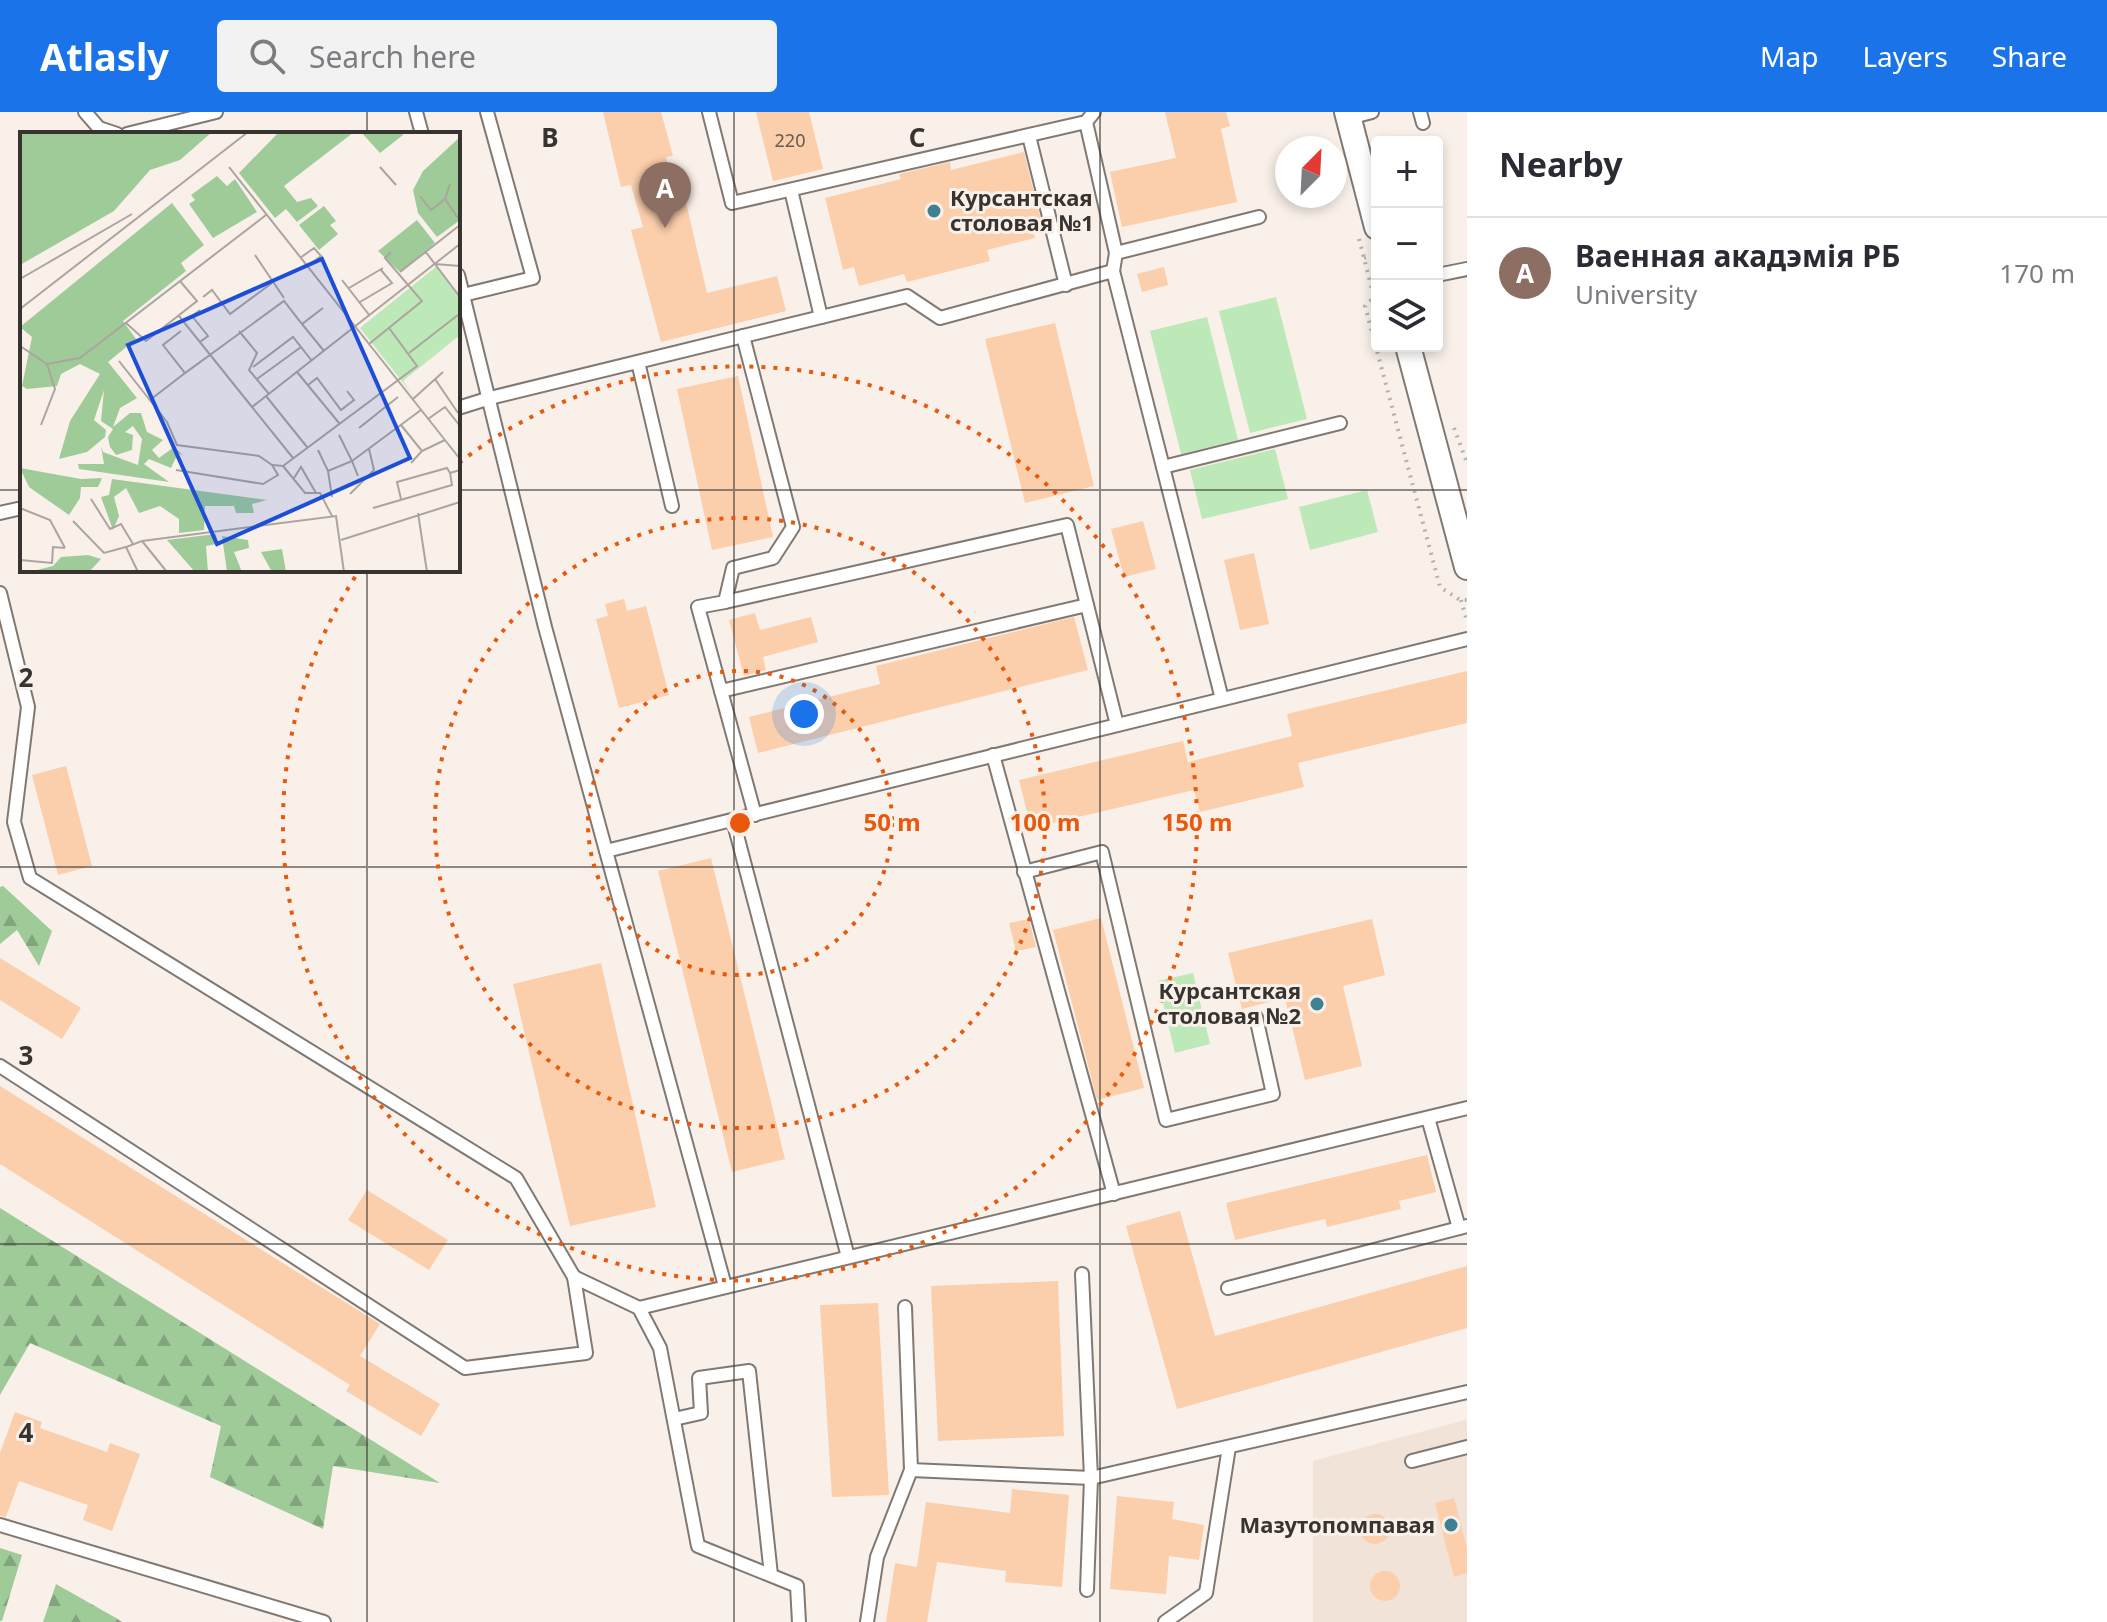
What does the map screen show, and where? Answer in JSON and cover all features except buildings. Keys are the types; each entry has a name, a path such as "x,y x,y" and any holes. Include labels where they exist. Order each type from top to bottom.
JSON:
{"street":[{"path":"1356,114 1373,208"},
{"path":"1410,352 1467,567"}],"lane":[{"path":"85,112 99,128 111,132"},
{"path":"135,132 216,112"},
{"path":"416,112 421,132"},
{"path":"463,295 533,278 487,112"},
{"path":"709,112 732,203 1029,136 1090,117 1116,253 1113,271 1222,699"},
{"path":"1029,136 1066,285"},
{"path":"791,190 821,317"},
{"path":"1116,253 1259,217"},
{"path":"1443,274 1467,269"},
{"path":"460,407 907,296 940,318 1113,271"},
{"path":"460,283 545,627 725,1286"},
{"path":"725,602 733,568 773,558 793,527 743,336"},
{"path":"638,362 672,506"},
{"path":"1163,467 1340,423"},
{"path":"0,513 20,508"},
{"path":"755,815 698,607 1067,525 1117,725"},
{"path":"0,593 28,707 14,822 30,878 516,1178 574,1277 586,1353 465,1368 0,1066"},
{"path":"721,691 1087,605"},
{"path":"606,851 1467,639"},
{"path":"993,755 1114,1194"},
{"path":"733,820 848,1257"},
{"path":"1024,872 1102,852 1166,1120 1273,1094 1256,1017"},
{"path":"639,1308 1467,1108"},
{"path":"1228,1288 1463,1227 1428,1118"},
{"path":"1082,1274 1091,1478 1087,1590"},
{"path":"574,1277 639,1308 660,1348 698,1546 797,1586 799,1622"},
{"path":"867,1622 877,1557 911,1470 905,1307"},
{"path":"674,1419 701,1413 699,1378 749,1371 771,1575"},
{"path":"911,1470 1091,1478 1467,1392"},
{"path":"1165,1622 1206,1593 1229,1447"},
{"path":"1412,1461 1467,1447"},
{"path":"0,1525 324,1622"}],"path":[{"path":"1364,258 1371,255"},
{"path":"1371,300 1365,306 1371,328"},
{"path":"1377,352 1440,587 1460,600 1467,600"},
{"path":"1457,433 1467,463"},
{"path":"1460,600 1467,621"}],"shaded area":[{"path":"1465,1420 1467,1622 1313,1622 1313,1461"}],"green space":[{"path":"1276,297 1307,419 1250,433 1219,311"},
{"path":"1207,317 1238,440 1181,454 1150,331"},
{"path":"1275,449 1288,499 1202,519 1190,470"},
{"path":"1367,490 1378,532 1310,550 1299,507"},
{"path":"3,886 52,931 39,966 17,930 0,944 0,887"},
{"path":"1193,973 1210,1044 1175,1053 1158,981"},
{"path":"0,1208 440,1483 333,1466 323,1529 210,1477 221,1426 30,1343 0,1395"},
{"path":"0,1548 22,1555 2,1621 0,1621"},
{"path":"56,1584 116,1618 122,1622 43,1622"}],"place":[{"name":"Курсантская столовая №1","path":"934,211"},
{"name":"Ваенная акадэмія РБ","path":"665,228"},
{"name":"Курсантская столовая №2","path":"1317,1004"},
{"name":"Мазутопомпавая","path":"1451,1525"}]}
